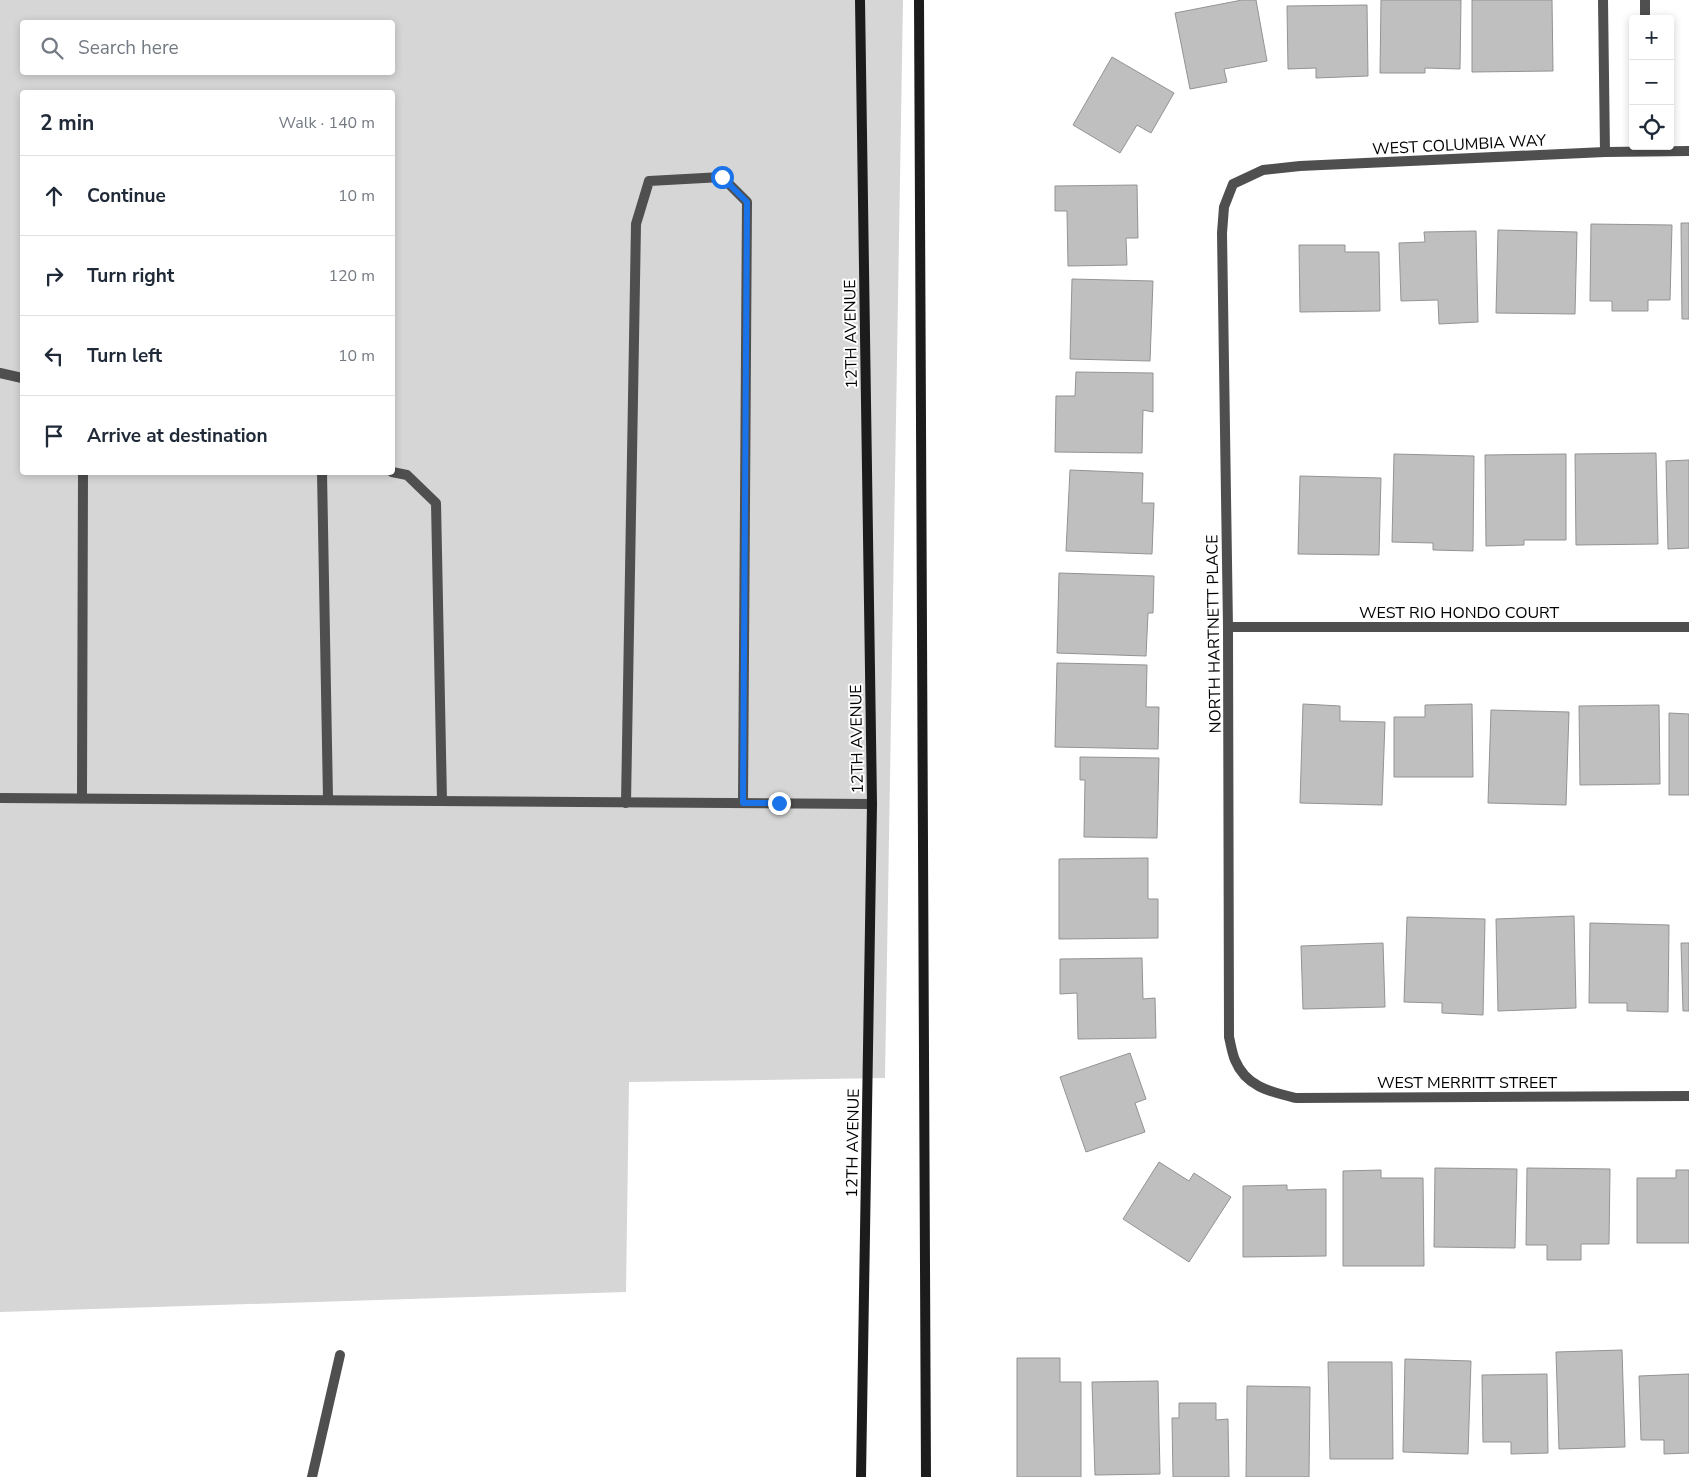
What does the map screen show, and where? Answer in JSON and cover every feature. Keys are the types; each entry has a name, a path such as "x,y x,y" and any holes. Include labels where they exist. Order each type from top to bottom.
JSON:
{"main road":[{"name":"12TH AVENUE","path":"860,0 872,804 861,1477"},
{"path":"919,0 926,1477"}],"street":[{"path":"1603,0 1604,152"},
{"path":"1645,0 1645,15"},
{"name":"WEST COLUMBIA WAY","path":"1234,184 1263,170 1300,166 1633,150"},
{"name":"WEST COLUMBIA WAY","path":"1668,150 1689,151"},
{"path":"626,803 636,224 649,181 722,177 747,202 743,803"},
{"name":"NORTH HARTNETT PLACE","path":"1234,184 1224,207 1222,234 1228,626 1229,1037 1235,1061 1248,1081"},
{"path":"0,373 20,378"},
{"path":"395,473 407,475 436,503 442,802"},
{"path":"82,798 83,475"},
{"path":"322,475 328,799"},
{"name":"WEST RIO HONDO COURT","path":"1228,626 1689,627"},
{"path":"0,798 872,804"},
{"name":"WEST MERRITT STREET","path":"1248,1081 1271,1092 1296,1098 1689,1096"},
{"path":"312,1477 340,1356"}],"shaded area":[{"path":"0,0 903,0 885,1078 629,1082 626,1292 0,1312"}],"building":[{"path":"1242,0 1256,0 1267,61 1224,69 1227,82 1190,89 1175,13"},
{"path":"1381,0 1461,0 1460,69 1425,68 1425,73 1380,73"},
{"path":"1472,0 1552,0 1553,71 1472,72"},
{"path":"1367,5 1368,76 1316,78 1316,68 1288,69 1287,6"},
{"path":"1112,57 1174,93 1151,133 1137,125 1120,153 1073,125"},
{"path":"1137,185 1138,238 1126,238 1127,265 1068,266 1067,211 1055,211 1055,186"},
{"path":"1681,223 1689,223 1689,319 1682,319"},
{"path":"1591,224 1672,225 1670,300 1648,300 1648,311 1612,311 1612,301 1590,301"},
{"path":"1498,230 1577,232 1575,314 1496,313"},
{"path":"1476,231 1478,322 1439,324 1438,300 1401,301 1399,243 1425,242 1424,232"},
{"path":"1299,245 1345,245 1345,252 1379,252 1380,311 1300,312"},
{"path":"1072,279 1153,281 1150,361 1070,359"},
{"path":"1076,372 1153,373 1153,412 1143,410 1142,453 1055,452 1056,396 1075,396"},
{"path":"1656,453 1658,544 1576,545 1575,454"},
{"path":"1394,454 1474,456 1473,551 1433,550 1433,543 1392,542"},
{"path":"1566,454 1566,540 1524,540 1524,545 1486,546 1485,455"},
{"path":"1689,460 1689,548 1668,549 1666,461"},
{"path":"1070,470 1143,473 1142,503 1154,503 1152,554 1066,551"},
{"path":"1300,476 1381,478 1379,555 1298,554"},
{"path":"1059,573 1154,576 1153,613 1148,613 1146,656 1057,653"},
{"path":"1057,663 1147,665 1146,707 1159,707 1158,749 1055,747"},
{"path":"1303,704 1340,706 1340,721 1385,722 1382,805 1300,803"},
{"path":"1472,704 1473,777 1394,777 1394,717 1425,717 1425,705"},
{"path":"1659,705 1660,784 1580,785 1579,706"},
{"path":"1491,710 1569,712 1566,805 1488,803"},
{"path":"1669,713 1689,714 1689,795 1669,795"},
{"path":"1080,757 1159,758 1157,838 1084,837 1085,780 1080,780"},
{"path":"1148,858 1148,899 1158,899 1158,938 1059,939 1059,859"},
{"path":"1574,916 1576,1008 1498,1011 1496,919"},
{"path":"1407,917 1485,919 1483,1015 1442,1013 1442,1003 1404,1002"},
{"path":"1590,923 1669,925 1668,1012 1627,1011 1627,1003 1589,1003"},
{"path":"1383,943 1385,1007 1303,1009 1301,946"},
{"path":"1681,943 1689,943 1689,1011 1683,1011"},
{"path":"1142,958 1143,999 1155,998 1156,1038 1078,1039 1077,993 1060,994 1060,959"},
{"path":"1130,1053 1146,1099 1135,1103 1145,1132 1086,1152 1060,1077"},
{"path":"1159,1162 1189,1181 1194,1173 1231,1197 1189,1262 1123,1219"},
{"path":"1435,1168 1517,1169 1515,1248 1434,1247"},
{"path":"1527,1168 1610,1169 1609,1244 1581,1244 1581,1260 1547,1260 1547,1245 1526,1245"},
{"path":"1381,1170 1381,1178 1423,1178 1424,1266 1343,1266 1343,1171"},
{"path":"1676,1170 1689,1170 1689,1243 1637,1243 1637,1178 1676,1178"},
{"path":"1287,1185 1287,1190 1326,1189 1326,1256 1243,1257 1243,1186"},
{"path":"1622,1350 1625,1447 1559,1449 1556,1352"},
{"path":"1017,1358 1060,1358 1060,1382 1081,1382 1081,1477 1017,1477"},
{"path":"1405,1359 1471,1361 1468,1454 1403,1452"},
{"path":"1328,1362 1392,1362 1393,1459 1330,1459"},
{"path":"1547,1374 1548,1453 1511,1454 1511,1442 1483,1442 1482,1375"},
{"path":"1689,1374 1689,1453 1664,1454 1664,1440 1641,1440 1639,1376"},
{"path":"1158,1381 1160,1474 1095,1475 1092,1382"},
{"path":"1247,1386 1310,1387 1309,1477 1246,1477"},
{"path":"1179,1403 1216,1403 1216,1420 1228,1419 1229,1477 1173,1477 1172,1418 1179,1418"}],"route":[{"path":"722,177 747,202 743,803 779,803"}]}
